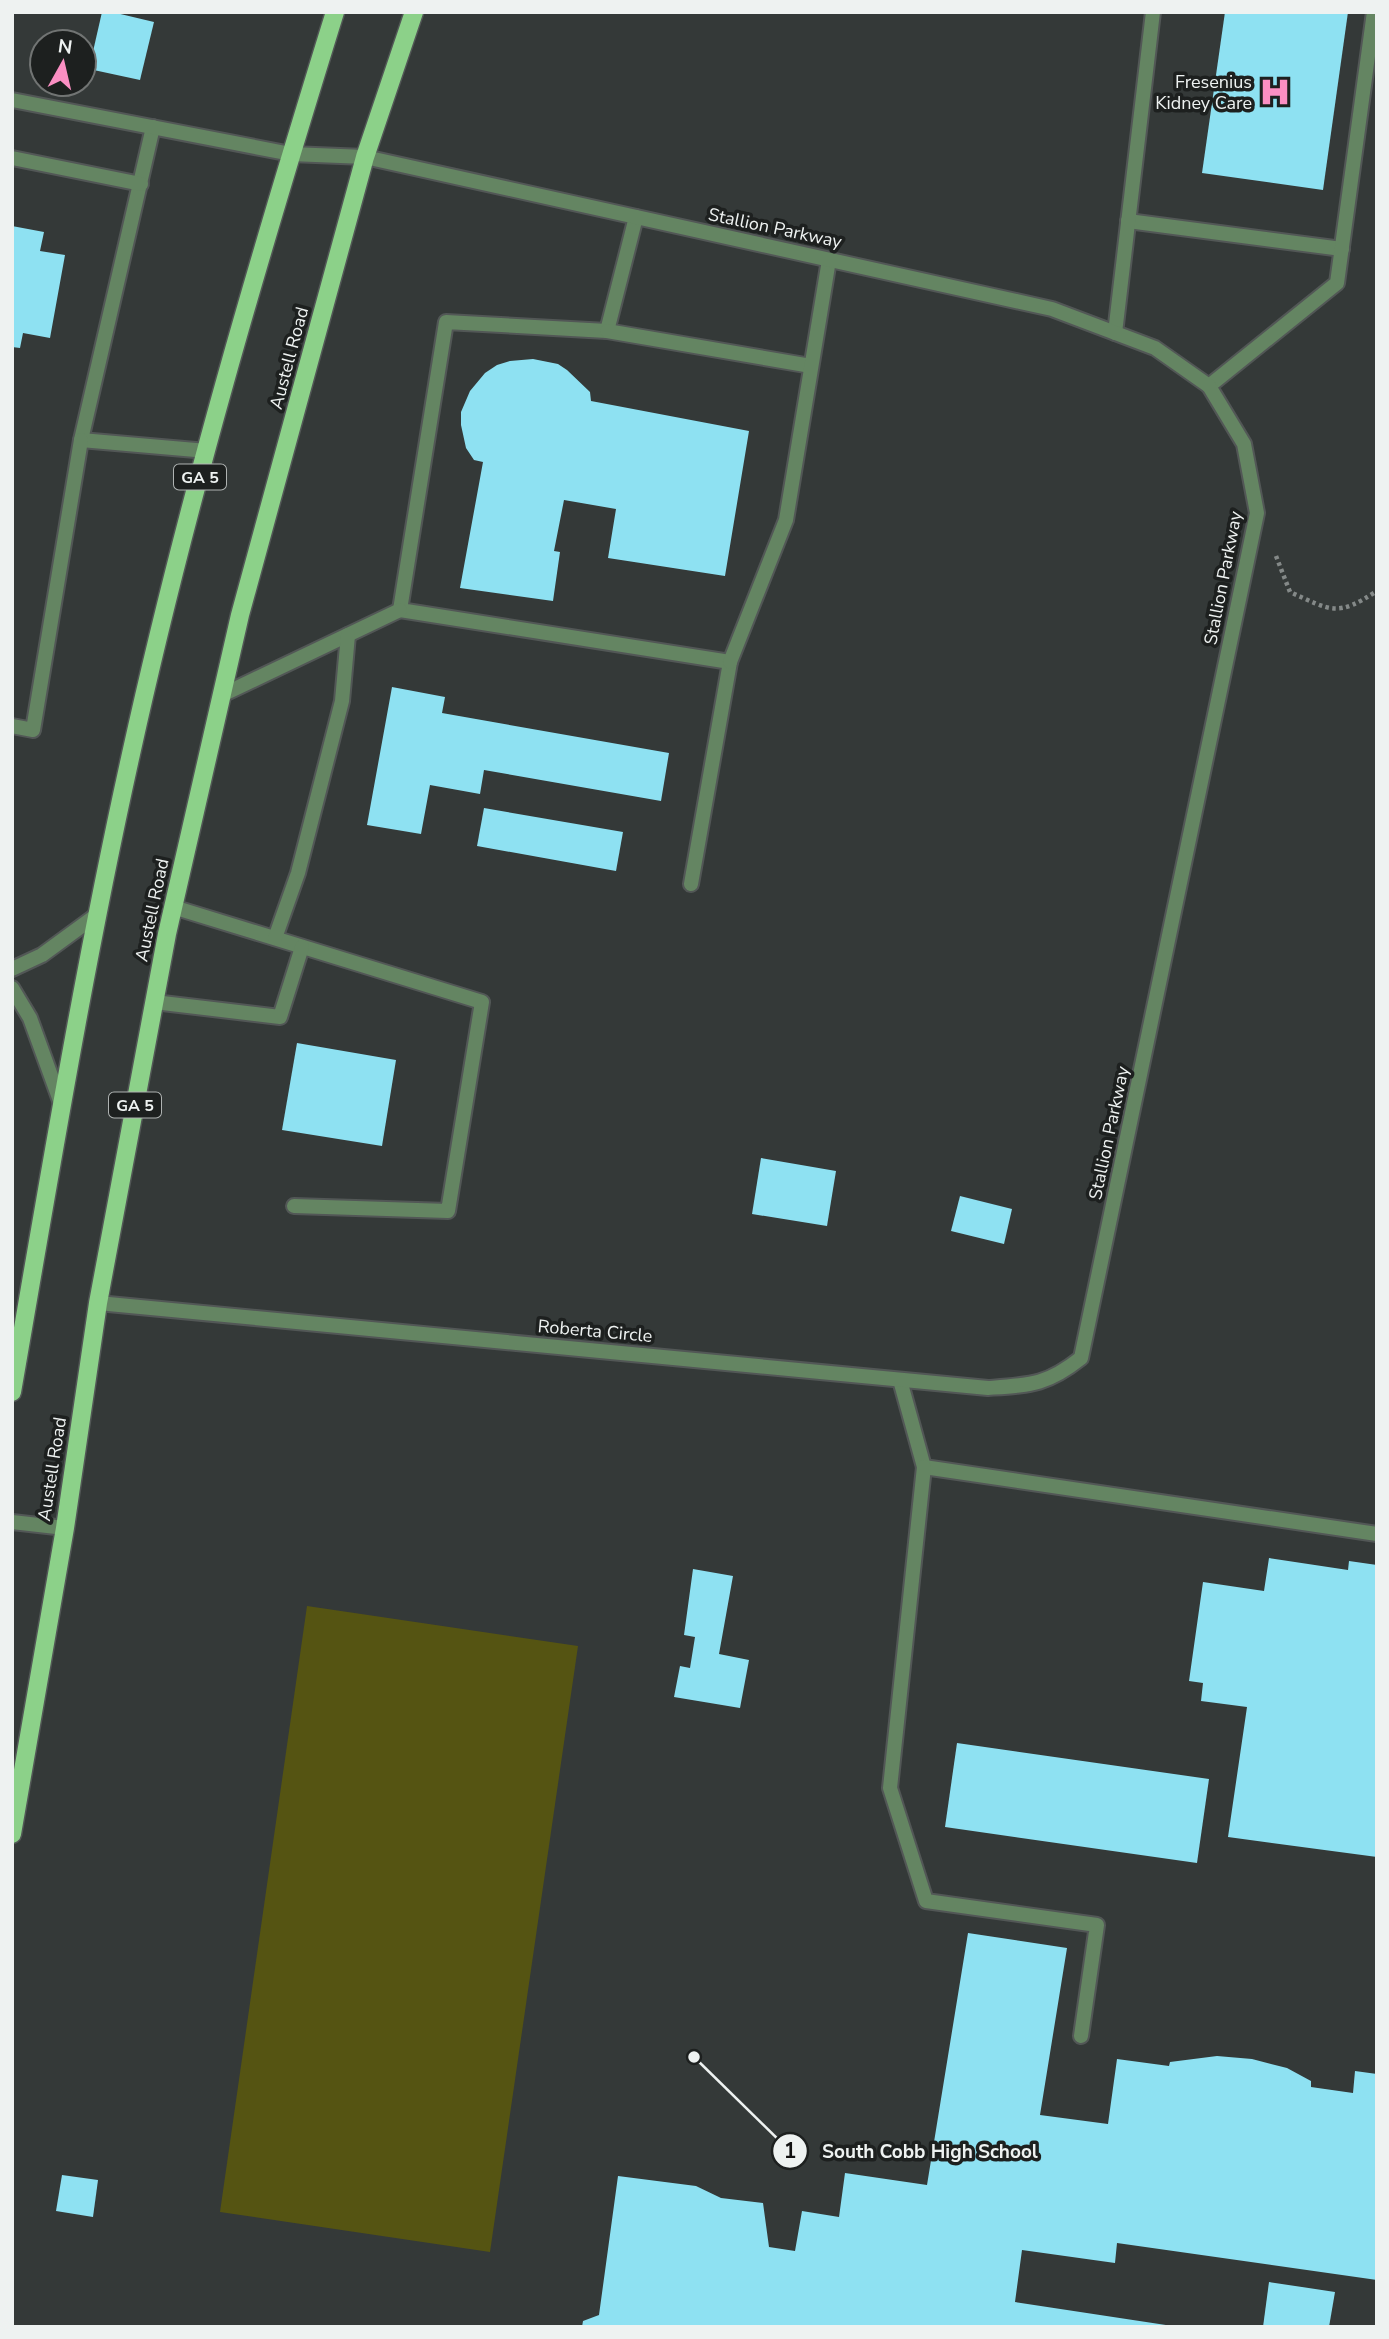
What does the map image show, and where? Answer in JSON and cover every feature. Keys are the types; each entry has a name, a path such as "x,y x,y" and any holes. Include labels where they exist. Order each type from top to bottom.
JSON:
{"main road":[{"name":"GA 5","path":"12,1392 62,1106 131,752 207,451 291,154 335,12"},
{"name":"Austell Road","path":"12,1834 65,1528 99,1304 173,907 240,615 365,157 414,12"}],"street":[{"path":"1115,333 1153,12"},
{"path":"1209,386 1337,283 1374,12"},
{"name":"Stallion Parkway","path":"12,100 291,154 365,157 1052,309 1155,348 1209,386 1244,444 1257,513 1081,1358"},
{"path":"12,726 33,730 81,440 153,127"},
{"path":"12,159 141,184"},
{"path":"607,331 636,218"},
{"path":"1128,221 1342,249"},
{"path":"691,884 730,662 786,520 830,260"},
{"path":"400,610 446,322 607,331 811,366"},
{"path":"81,440 207,451"},
{"path":"222,695 400,610 730,662"},
{"path":"275,939 298,873 342,701 348,635"},
{"path":"173,907 482,1002 448,1211 294,1206"},
{"path":"12,969 42,955 98,914"},
{"path":"154,1002 280,1017 302,947"},
{"path":"12,988 30,1018 62,1106"},
{"name":"Roberta Circle","path":"99,1304 988,1388 1035,1385 1061,1374 1081,1358"},
{"path":"900,1380 924,1467 890,1788 926,1901 1097,1925 1081,2036"},
{"path":"924,1467 1377,1534"},
{"path":"12,1522 65,1528"}],"path":[{"path":"1253,534 1276,557 1290,592 1314,603 1340,610 1354,606 1377,591"}],"shaded area":[{"path":"307,1606 578,1646 490,2252 220,2212"}],"building":[{"path":"102,12 154,22 140,80 98,71 98,30"},
{"name":"Fresenius Kidney Care","path":"1225,12 1348,12 1323,190 1202,173"},
{"path":"12,226 44,232 40,251 65,255 50,338 23,333 20,348 12,347"},
{"path":"533,359 558,364 567,370 590,392 591,401 749,431 725,576 608,558 616,509 564,500 554,551 560,552 553,601 460,588 483,462 474,460 466,448 461,412 470,391 485,373 510,361"},
{"path":"392,687 445,697 442,713 669,753 661,801 484,770 480,794 430,785 421,834 367,825"},
{"path":"484,808 623,832 616,871 477,846"},
{"path":"297,1043 396,1060 382,1146 282,1130"},
{"path":"761,1158 836,1171 827,1226 752,1214"},
{"path":"960,1196 1012,1209 1004,1244 951,1231"},
{"path":"1269,1558 1348,1570 1349,1561 1377,1565 1377,1857 1228,1837 1247,1707 1201,1701 1203,1683 1189,1681 1203,1582 1264,1591"},
{"path":"693,1569 733,1576 719,1654 749,1660 740,1708 674,1697 680,1666 690,1668 695,1637 684,1635"},
{"path":"957,1743 1209,1779 1197,1863 945,1827"},
{"path":"968,1933 1067,1948 1040,2115 1108,2124 1117,2059 1169,2066 1170,2062 1217,2056 1252,2059 1287,2068 1311,2081 1311,2087 1353,2093 1355,2071 1377,2074 1377,2280 1117,2243 1115,2263 1022,2250 1015,2302 1179,2327 582,2327 583,2321 599,2315 618,2176 696,2186 721,2198 763,2203 769,2247 795,2251 802,2211 839,2217 845,2173 927,2185"},
{"path":"62,2175 98,2180 93,2217 56,2211"},
{"path":"1269,2282 1335,2292 1329,2327 1263,2327"}],"place":[{"name":"Fresenius Kidney Care","path":"1275,92"},
{"name":"South Cobb High School","path":"694,2057"}]}
